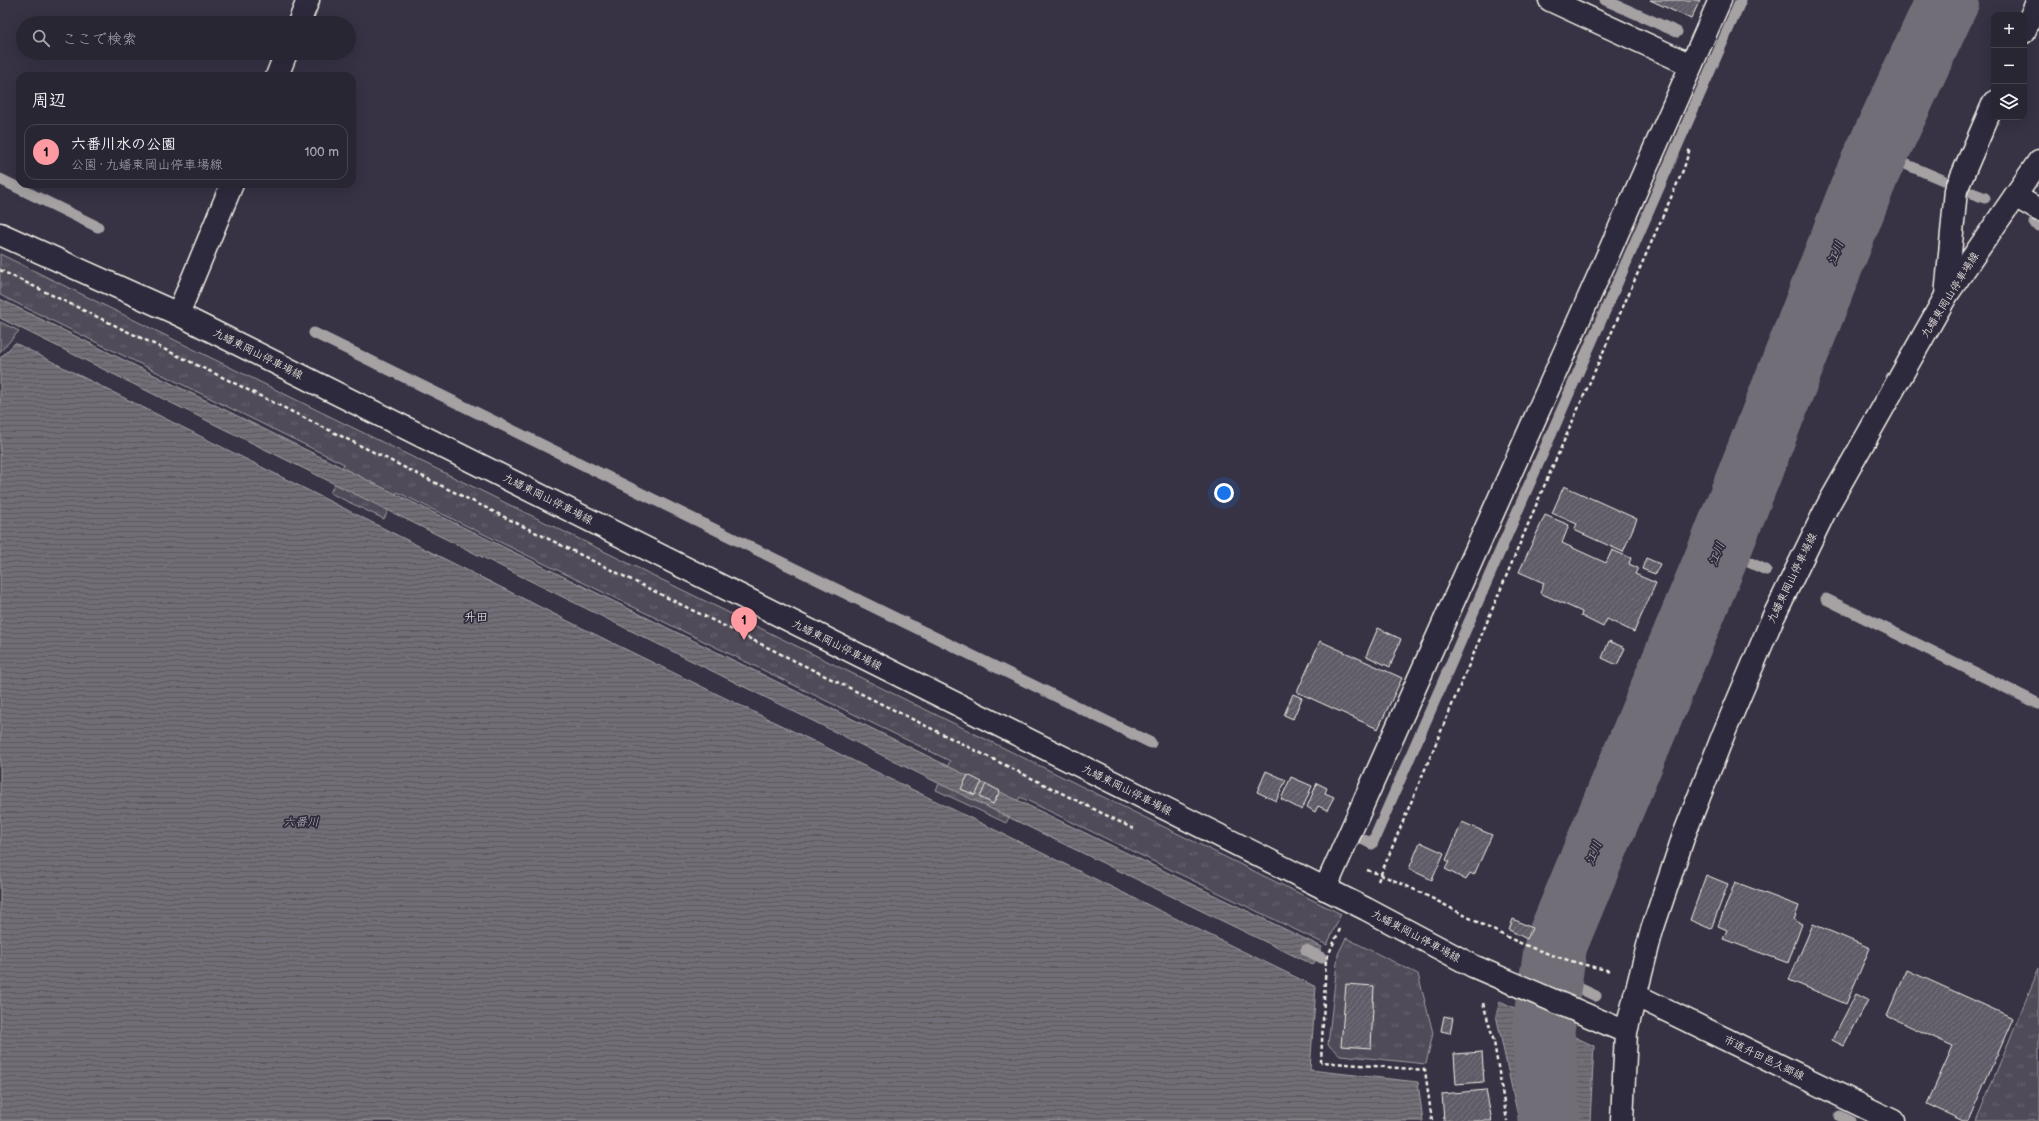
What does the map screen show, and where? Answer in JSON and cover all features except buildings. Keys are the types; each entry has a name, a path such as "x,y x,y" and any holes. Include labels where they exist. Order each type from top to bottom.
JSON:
{"main road":[{"path":"302,16 308,0"},
{"path":"1550,0 1691,65"},
{"path":"1325,889 1720,0"},
{"path":"2027,25 2038,0"},
{"path":"279,72 283,60"},
{"path":"1946,296 1956,190 1991,109"},
{"name":"九蟠東岡山停車場線","path":"1622,1121 1626,1032 1652,930 1684,835 1771,622 1826,506 1946,296 2039,161"},
{"path":"178,314 230,188"},
{"path":"2015,196 2039,210"},
{"name":"九蟠東岡山停車場線","path":"0,234 178,314 1359,906 1473,966 1626,1032"},
{"name":"市道升田邑久郷線","path":"1637,987 1892,1121"}],"path":[{"path":"1432,1121 1425,1070 1321,1062 1326,960 1359,906 1381,875 1542,491 1684,168 1691,142"},
{"path":"0,270 226,379 1137,830"},
{"path":"1338,860 1381,875 1519,942 1637,987"},
{"path":"1473,966 1494,1042 1507,1121"}],"green space":[{"path":"0,254 1341,914 1327,945 1020,797 1006,823 936,790 950,761 397,492 384,519 330,493 344,464 0,295"},
{"path":"0,322 19,331 0,352"},
{"path":"1346,938 1418,974 1433,1033 1426,1064 1340,1055 1328,1045 1338,954"},
{"path":"2039,968 2039,1121 1976,1121"}],"water":[{"path":"0,299 1023,803 1322,947 1313,965 934,781 0,318"},
{"name":"六番川","path":"15,343 576,625 1316,987 1310,1070 1418,1082 1423,1121 0,1121 0,358"},
{"path":"1500,1001 1594,1046 1590,1121 1519,1121 1496,1015"}],"waterway":[{"path":"1605,0 1677,32"},
{"path":"1358,837 1372,844 1741,0"},
{"name":"江川","path":"1549,1121 1543,1030 1556,944 1720,549 1868,172 1948,0"},
{"path":"1877,152 1943,180"},
{"path":"0,179 16,187"},
{"path":"18,188 98,227"},
{"path":"1972,193 1985,198"},
{"path":"2034,223 2039,226"},
{"path":"314,333 1151,743"},
{"path":"1720,549 1766,570"},
{"path":"1826,599 2039,704"},
{"path":"1306,950 1322,958"},
{"path":"1551,975 1596,996"},
{"path":"1840,1116 1850,1121"}],"place":[{"name":"六番川水の公園","path":"744,640"}],"district":[{"name":"升田","path":"476,617"}]}
